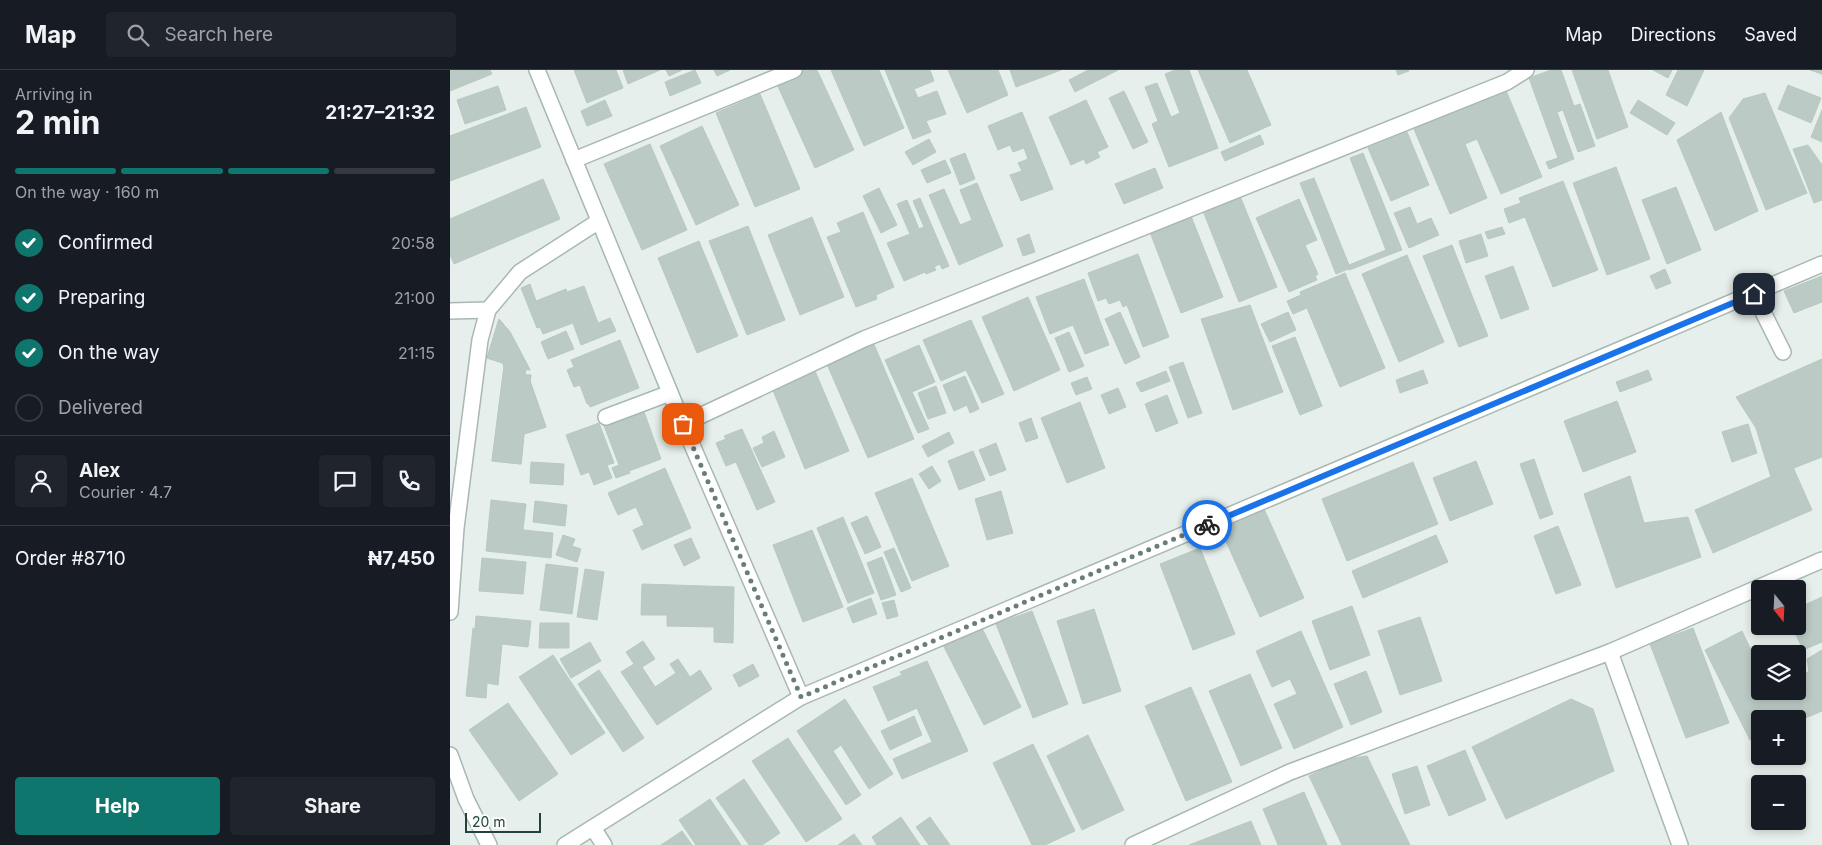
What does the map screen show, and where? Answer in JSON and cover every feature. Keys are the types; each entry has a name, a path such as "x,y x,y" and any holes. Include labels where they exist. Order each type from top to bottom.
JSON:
{"street":[{"path":"537,70 683,424 801,697"},
{"path":"574,160 794,70"},
{"path":"683,424 864,339 1498,86 1526,70"},
{"path":"450,612 457,518 480,340 488,310 520,272 598,221"},
{"path":"565,845 801,697 1822,264"},
{"path":"1754,294 1783,352"},
{"path":"450,311 488,310"},
{"path":"606,417 670,393"},
{"path":"1132,845 1290,772 1610,652 1822,560"},
{"path":"1610,652 1680,845"},
{"path":"450,755 466,799 489,845"},
{"path":"593,828 604,845"}],"building":[{"path":"450,70 490,70 492,74 450,91"},
{"path":"574,70 616,70 623,88 587,103"},
{"path":"623,70 660,70 628,84"},
{"path":"666,70 682,70 669,76"},
{"path":"695,70 701,83 670,96 665,82"},
{"path":"714,70 730,70 717,76"},
{"path":"803,70 817,70 854,150 815,168 776,82"},
{"path":"831,70 879,70 904,128 864,146"},
{"path":"885,70 930,70 934,81 914,89 918,98 937,91 946,114 926,121 931,132 913,139"},
{"path":"948,70 998,70 1008,95 967,113"},
{"path":"1010,70 1061,70 1016,87"},
{"path":"1088,70 1118,70 1075,92 1069,80"},
{"path":"1175,70 1189,70 1218,148 1169,167 1152,124 1158,121 1145,87 1157,83 1171,117 1180,113 1165,74"},
{"path":"1198,70 1247,70 1271,125 1230,143"},
{"path":"1396,70 1408,70 1409,71 1398,75"},
{"path":"1551,70 1561,70 1574,106 1580,104 1595,146 1578,152 1563,110 1557,112 1574,159 1549,169 1546,162 1558,158 1529,78"},
{"path":"1572,70 1608,70 1628,127 1597,139"},
{"path":"1653,70 1672,70 1668,78"},
{"path":"1678,70 1704,70 1687,106 1666,95"},
{"path":"1810,70 1822,70 1822,74"},
{"path":"1788,85 1821,98 1811,123 1778,109"},
{"path":"498,86 506,110 465,124 457,100"},
{"path":"1505,88 1542,177 1501,194 1477,139 1465,144 1487,198 1450,214 1414,129"},
{"path":"1124,91 1148,142 1133,149 1109,98"},
{"path":"1765,93 1807,193 1766,210 1729,118 1743,99"},
{"path":"760,94 800,189 755,207 716,113"},
{"path":"605,100 612,116 587,126 581,111"},
{"path":"1086,100 1108,147 1097,152 1100,157 1086,164 1084,159 1071,165 1049,117"},
{"path":"1638,100 1675,123 1667,135 1630,113"},
{"path":"526,107 541,147 450,181 450,136"},
{"path":"1822,110 1822,142 1811,137"},
{"path":"1022,112 1053,189 1021,201 1010,175 1022,171 1018,163 1028,159 1024,148 1013,152 1010,145 998,150 988,126"},
{"path":"1721,112 1758,211 1715,231 1677,140"},
{"path":"702,126 739,205 696,225 660,146"},
{"path":"1407,132 1429,185 1391,201 1368,148"},
{"path":"1260,135 1264,144 1225,161 1221,152"},
{"path":"929,139 936,152 913,165 905,152"},
{"path":"650,144 687,230 642,250 604,164"},
{"path":"1808,145 1822,165 1822,200 1814,203 1793,149"},
{"path":"965,153 975,179 960,185 950,159"},
{"path":"1363,153 1402,250 1336,274 1300,183 1314,178 1349,265 1386,250 1350,158"},
{"path":"945,160 951,173 927,183 921,170"},
{"path":"1616,167 1650,259 1607,275 1573,183"},
{"path":"1155,168 1163,188 1124,204 1115,184"},
{"path":"543,179 560,219 454,264 450,255 450,219"},
{"path":"1563,181 1598,270 1553,287 1525,217 1509,223 1504,209 1521,203 1519,198"},
{"path":"977,183 1003,246 959,265 929,195 944,189 960,225 972,220 960,190"},
{"path":"1676,187 1701,250 1667,264 1642,200"},
{"path":"879,188 897,225 881,233 863,196"},
{"path":"1240,196 1277,287 1239,302 1203,211"},
{"path":"920,198 949,266 942,269 940,264 934,267 936,270 926,274 925,272 904,281 887,243 910,234 897,204 907,200 919,229 924,227 913,201"},
{"path":"1299,199 1317,240 1305,245 1318,274 1315,276 1317,280 1289,292 1256,218"},
{"path":"1410,207 1417,224 1431,218 1439,235 1409,248 1394,213"},
{"path":"1189,211 1223,297 1181,313 1148,227"},
{"path":"863,212 894,287 876,295 877,299 856,307 827,237 841,232 837,223"},
{"path":"812,217 844,297 800,315 768,235"},
{"path":"748,226 785,320 747,335 709,241"},
{"path":"1502,227 1505,234 1488,239 1485,232"},
{"path":"1029,234 1035,252 1023,256 1017,239"},
{"path":"1481,234 1488,256 1466,263 1459,241"},
{"path":"699,241 738,336 697,353 658,258"},
{"path":"1452,245 1488,336 1459,347 1423,256"},
{"path":"1138,254 1169,337 1143,347 1127,305 1123,307 1120,300 1109,304 1106,298 1098,301 1088,273"},
{"path":"1407,255 1444,342 1399,362 1362,274"},
{"path":"1513,266 1529,309 1501,319 1485,276"},
{"path":"1665,269 1671,283 1656,289 1650,276"},
{"path":"1345,273 1385,368 1340,387 1307,308 1293,314 1287,301 1301,295 1300,292"},
{"path":"1822,276 1822,302 1794,313 1784,291"},
{"path":"1084,279 1109,345 1085,354 1073,325 1050,334 1036,297"},
{"path":"530,284 536,301 566,289 567,292 584,286 598,323 610,318 616,331 581,345 573,323 543,334 540,327 537,328 521,288"},
{"path":"1028,297 1060,370 1014,391 982,317"},
{"path":"1250,305 1283,392 1233,410 1201,319"},
{"path":"1120,312 1140,357 1125,364 1105,319"},
{"path":"1288,312 1296,330 1270,342 1261,324"},
{"path":"499,319 510,332 530,370 526,369 525,375 531,375 530,381 546,427 524,434 521,464 492,461 504,367 503,363 487,358"},
{"path":"499,319 510,332 530,370 526,369 525,375 531,375 530,381 546,427 524,434 521,464 492,461 504,367 503,363 487,358"},
{"path":"971,320 1004,394 982,403 966,370 941,381 923,340"},
{"path":"566,331 574,349 548,359 541,342"},
{"path":"1069,332 1084,366 1069,372 1055,338"},
{"path":"1295,337 1322,406 1300,415 1272,346"},
{"path":"620,340 639,388 590,407 580,385 574,387 567,370 574,367 571,360"},
{"path":"873,342 914,439 868,458 826,362"},
{"path":"919,345 935,382 912,392 929,429 918,433 885,360"},
{"path":"1822,359 1822,457 1771,477 1756,428 1736,397"},
{"path":"1183,362 1202,413 1188,418 1169,367"},
{"path":"1423,370 1428,383 1400,393 1396,380"},
{"path":"1648,370 1652,380 1620,392 1616,382"},
{"path":"815,371 849,451 805,469 772,388"},
{"path":"1166,371 1170,381 1141,392 1136,383"},
{"path":"965,376 979,409 970,413 967,405 954,411 943,385"},
{"path":"1087,377 1092,389 1076,395 1071,383"},
{"path":"936,386 946,413 928,419 918,393"},
{"path":"1118,388 1126,407 1109,414 1101,395"},
{"path":"1167,395 1178,423 1156,432 1145,404"},
{"path":"1617,401 1636,452 1583,472 1564,421"},
{"path":"1080,402 1105,468 1067,483 1041,418"},
{"path":"643,409 661,459 616,478 612,468 619,465 603,423"},
{"path":"1031,418 1038,438 1026,442 1019,423"},
{"path":"599,423 614,463 607,465 612,478 594,485 589,472 581,475 566,435"},
{"path":"1748,424 1757,453 1732,462 1722,432"},
{"path":"742,429 775,502 757,510 736,462 726,466 716,443 726,439 724,436"},
{"path":"774,431 785,457 762,467 753,448 764,443 762,437"},
{"path":"949,432 954,443 928,457 922,446"},
{"path":"996,443 1006,470 990,476 979,450"},
{"path":"973,451 985,480 959,490 948,461"},
{"path":"1534,459 1553,514 1540,519 1520,464"},
{"path":"1476,461 1493,504 1450,521 1433,478"},
{"path":"531,462 564,464 563,485 530,483"},
{"path":"1413,462 1438,524 1347,561 1322,499"},
{"path":"932,466 941,481 929,489 919,474"},
{"path":"1793,467 1812,510 1713,553 1695,510"},
{"path":"665,468 691,528 642,550 633,530 644,525 636,507 618,515 608,493"},
{"path":"1630,476 1644,523 1688,517 1701,557 1616,588 1584,494"},
{"path":"912,478 949,566 912,581 875,493"},
{"path":"1001,491 1013,533 987,540 975,499"},
{"path":"491,500 526,504 523,530 553,533 551,558 486,551"},
{"path":"535,501 567,505 565,526 533,522"},
{"path":"1264,509 1304,598 1260,617 1220,528"},
{"path":"867,516 881,547 865,554 851,523"},
{"path":"843,517 874,593 848,603 817,528"},
{"path":"1558,526 1581,585 1556,594 1534,536"},
{"path":"812,530 843,607 803,622 773,545"},
{"path":"563,535 575,539 572,546 581,549 577,562 556,555"},
{"path":"1436,535 1448,562 1363,598 1352,571"},
{"path":"691,538 700,558 684,566 674,545"},
{"path":"894,548 911,588 901,592 884,552"},
{"path":"1200,548 1235,634 1193,650 1160,564"},
{"path":"882,557 896,595 881,600 867,563"},
{"path":"482,558 526,562 523,594 479,591"},
{"path":"546,564 578,568 572,614 540,610"},
{"path":"585,569 604,572 597,620 577,617"},
{"path":"642,584 734,587 733,643 714,642 714,627 667,626 667,615 641,615"},
{"path":"1822,597 1822,642 1806,649 1806,645 1801,645 1796,635 1806,635 1806,604"},
{"path":"871,598 877,614 853,623 847,608"},
{"path":"894,600 898,616 887,619 882,603"},
{"path":"1352,606 1370,655 1330,670 1312,621"},
{"path":"1094,609 1121,691 1083,704 1057,621"},
{"path":"1032,611 1068,704 1033,718 996,624"},
{"path":"476,616 531,621 528,647 502,644 498,685 487,683 486,698 466,696"},
{"path":"1420,617 1442,681 1400,695 1378,631"},
{"path":"540,623 569,623 569,648 539,648"},
{"path":"981,626 1021,707 984,725 943,645"},
{"path":"1693,628 1729,723 1686,738 1650,644"},
{"path":"1301,631 1343,727 1294,749 1274,704 1297,694 1290,679 1272,687 1256,651"},
{"path":"1742,631 1751,650 1751,700 1806,700 1806,673 1809,672 1807,659 1822,650 1822,711 1806,718 1806,710 1751,710 1750,740 1705,650"},
{"path":"643,641 655,659 642,667 655,687 676,673 670,664 678,659 690,677 700,670 712,689 657,725 621,672 634,664 626,652"},
{"path":"590,642 601,661 571,678 560,659"},
{"path":"553,655 605,733 571,755 519,677"},
{"path":"927,661 968,751 902,779 893,759 932,742 917,708 888,721 873,687 902,675 900,672"},
{"path":"753,664 759,676 739,687 733,675"},
{"path":"599,670 644,738 623,752 578,684"},
{"path":"1366,671 1382,712 1351,725 1334,684"},
{"path":"1250,674 1282,748 1241,766 1209,691"},
{"path":"1191,687 1232,782 1186,801 1145,706"},
{"path":"845,699 893,774 869,789 841,745 833,751 861,795 846,805 797,731"},
{"path":"1571,699 1593,709 1614,771 1506,819 1472,747"},
{"path":"508,703 558,774 519,801 469,730"},
{"path":"914,716 922,735 890,750 881,731"},
{"path":"1088,735 1124,810 1082,830 1047,756"},
{"path":"788,738 842,819 806,842 752,761"},
{"path":"1033,744 1075,831 1045,845 1032,845 993,763"},
{"path":"1465,750 1486,800 1449,816 1427,766"},
{"path":"1367,756 1410,845 1342,845 1309,776 1346,759"},
{"path":"1417,766 1430,805 1405,814 1392,774"},
{"path":"744,779 780,833 762,845 749,845 716,798"},
{"path":"1304,792 1327,845 1278,845 1263,809"},
{"path":"710,799 741,845 696,845 679,820"},
{"path":"901,817 920,845 877,845 872,837"},
{"path":"930,817 950,845 929,845 916,827"},
{"path":"1251,821 1261,845 1189,845"},
{"path":"682,831 692,845 661,845"},
{"path":"854,834 862,845 838,845"}],"way so far":[{"path":"683,424 801,697 1207,525"}],"route":[{"path":"1207,525 1754,294"}]}
